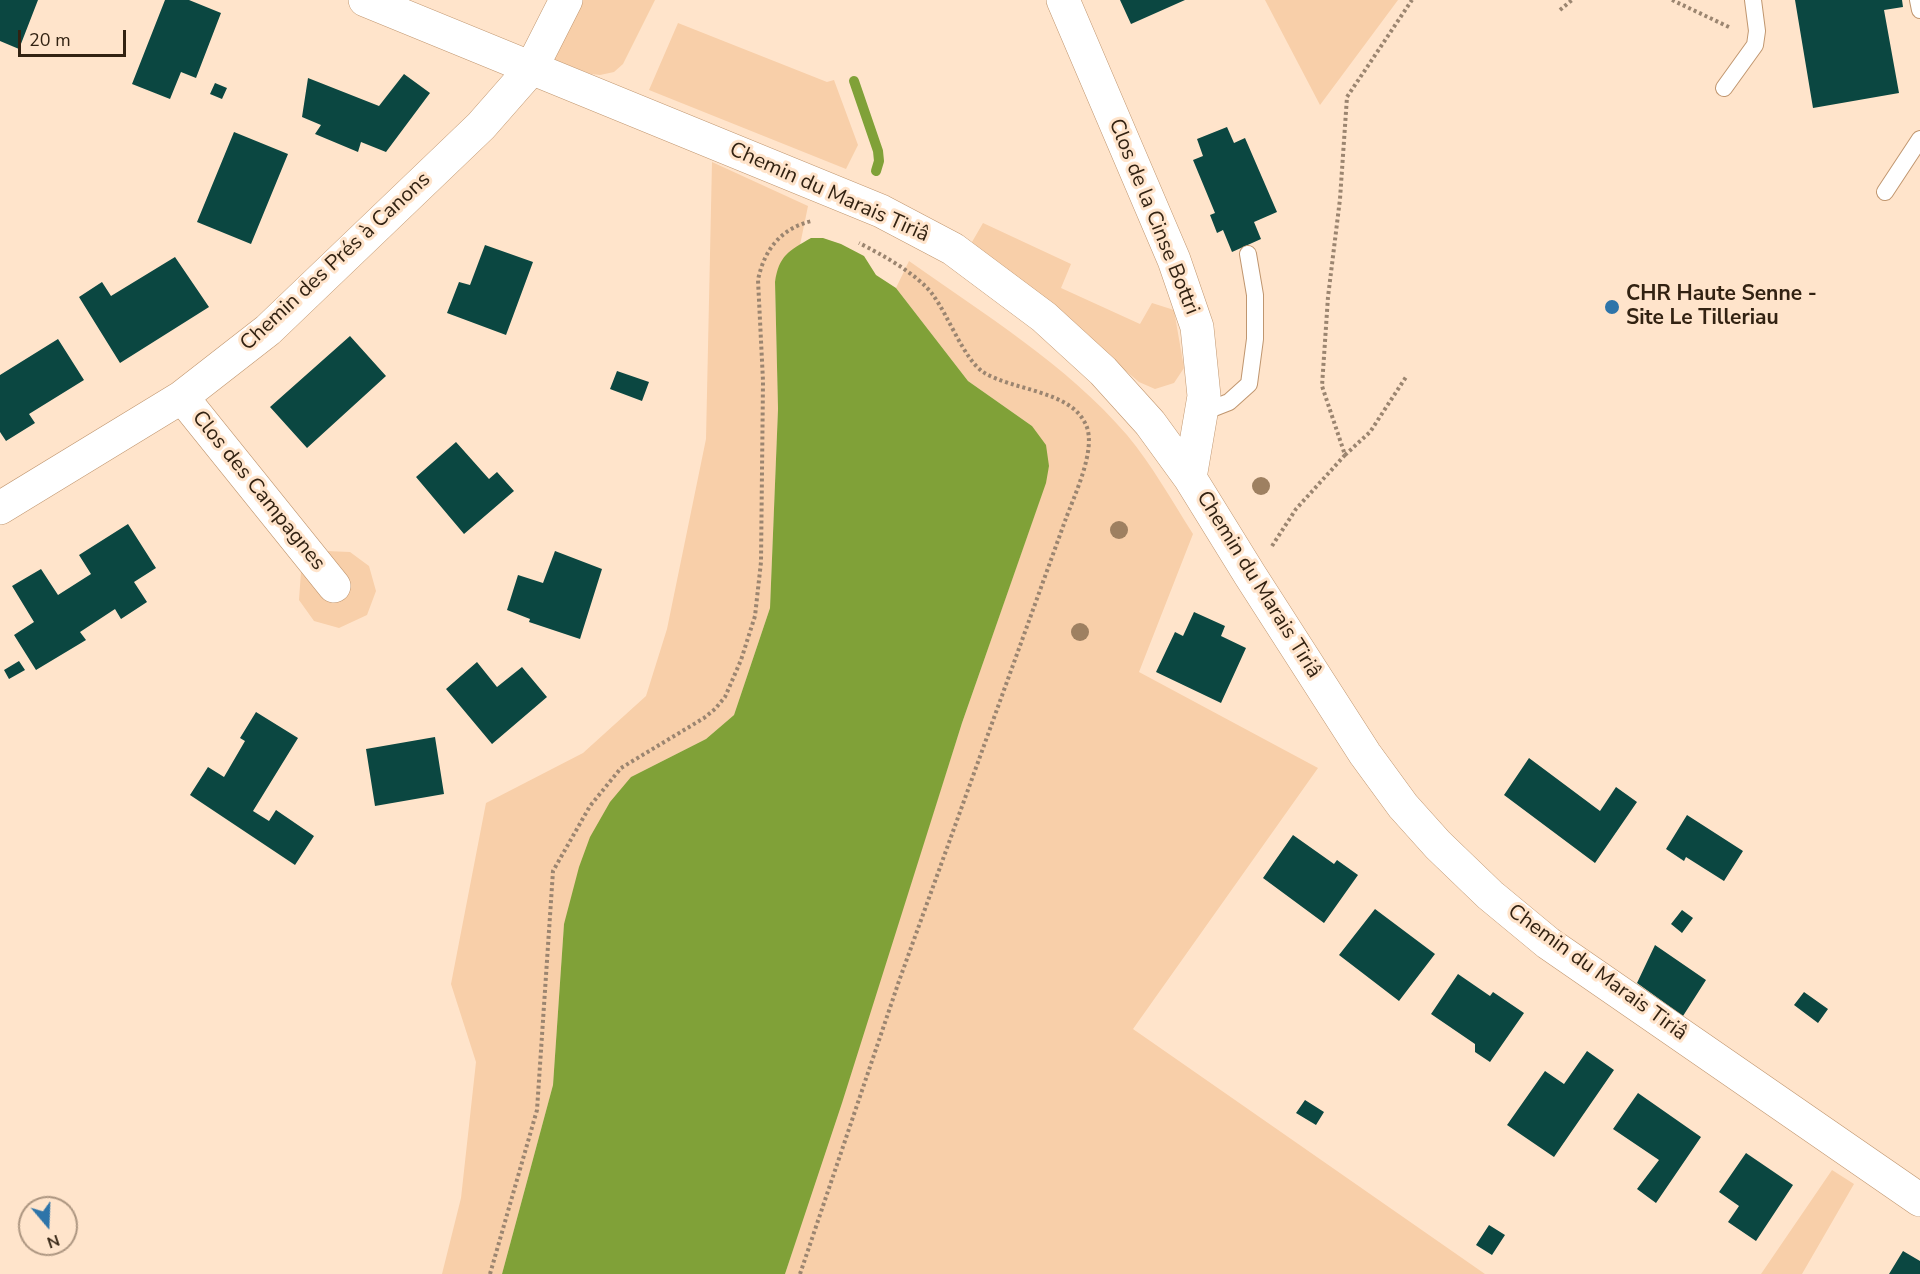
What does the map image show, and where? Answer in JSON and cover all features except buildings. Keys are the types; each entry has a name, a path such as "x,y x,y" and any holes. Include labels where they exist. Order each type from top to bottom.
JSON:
{"street":[{"name":"Chemin du Marais Tiriâ","path":"365,0 881,211 953,249 1044,317 1103,371 1150,423 1190,478 1365,754 1403,806 1438,844 1490,895 1548,943 1920,1200"},
{"name":"Chemin des Prés à Canons","path":"0,508 182,398 268,330 480,126 531,69 566,0"},
{"name":"Clos de la Cinse Bottri","path":"1063,0 1174,260 1197,327 1204,396 1190,478"},
{"name":"Clos des Campagnes","path":"182,398 334,586"}],"lane":[{"path":"1724,88 1755,45 1757,31 1753,0"},
{"path":"1918,0 1920,10"},
{"path":"1885,192 1920,139"},
{"path":"1201,413 1229,402 1249,384 1255,339 1255,296 1248,254"}],"path":[{"path":"1345,454 1322,386 1328,297 1340,199 1347,97 1412,0"},
{"path":"1560,10 1572,0"},
{"path":"1672,0 1725,26 1757,31"},
{"path":"490,1274 537,1110 553,871 590,806 621,768 715,710 725,697 741,660 755,616 761,562 763,381 758,280 766,256 777,239 799,224 814,221"},
{"path":"800,1274 899,981 1088,456 1090,440 1079,413 1066,403 982,371 967,352 933,294 886,258 855,241"},
{"path":"1245,566 1270,548 1296,509 1345,454 1370,432 1406,377"}],"shaded area":[{"path":"580,0 655,0 623,64 614,72 591,74 550,58"},
{"path":"1265,0 1398,0 1320,105"},
{"path":"678,23 827,82 834,80 858,145 846,169 649,90"},
{"path":"712,162 808,206 800,245 787,254 775,282 778,409 770,608 734,715 706,739 631,777 564,924 553,1085 502,1274 442,1274 461,1198 476,1062 451,984 486,803 583,753 646,696 667,629 706,439"},
{"path":"983,223 1071,264 1061,288 1140,324 1152,303 1174,310 1184,368 1174,383 1155,389 1139,382 972,242"},
{"path":"811,238 823,238 841,244 864,256 876,275 896,288 968,381 1032,426 1046,445 1049,466 1046,483 962,723 842,1103 785,1274 502,1274 553,1085 564,924 579,867 590,837 610,802 631,777 706,739 734,715 770,608 778,409 775,282 779,266 786,255"},
{"path":"909,261 1024,342 1078,385 1103,409 1145,458 1193,534 1139,672 1318,768 1133,1029 1485,1274 785,1274 962,723 1040,499 1049,466 1032,426 968,381 896,288"},
{"path":"326,551 350,552 369,566 376,591 367,615 339,628 314,621 299,600 301,572"},
{"path":"1832,1170 1854,1184 1802,1274 1761,1274"}],"waterway":[{"path":"854,81 878,151 879,161 876,171"}],"place":[{"name":"CHR Haute Senne - Site Le Tilleriau","path":"1612,307"}]}
